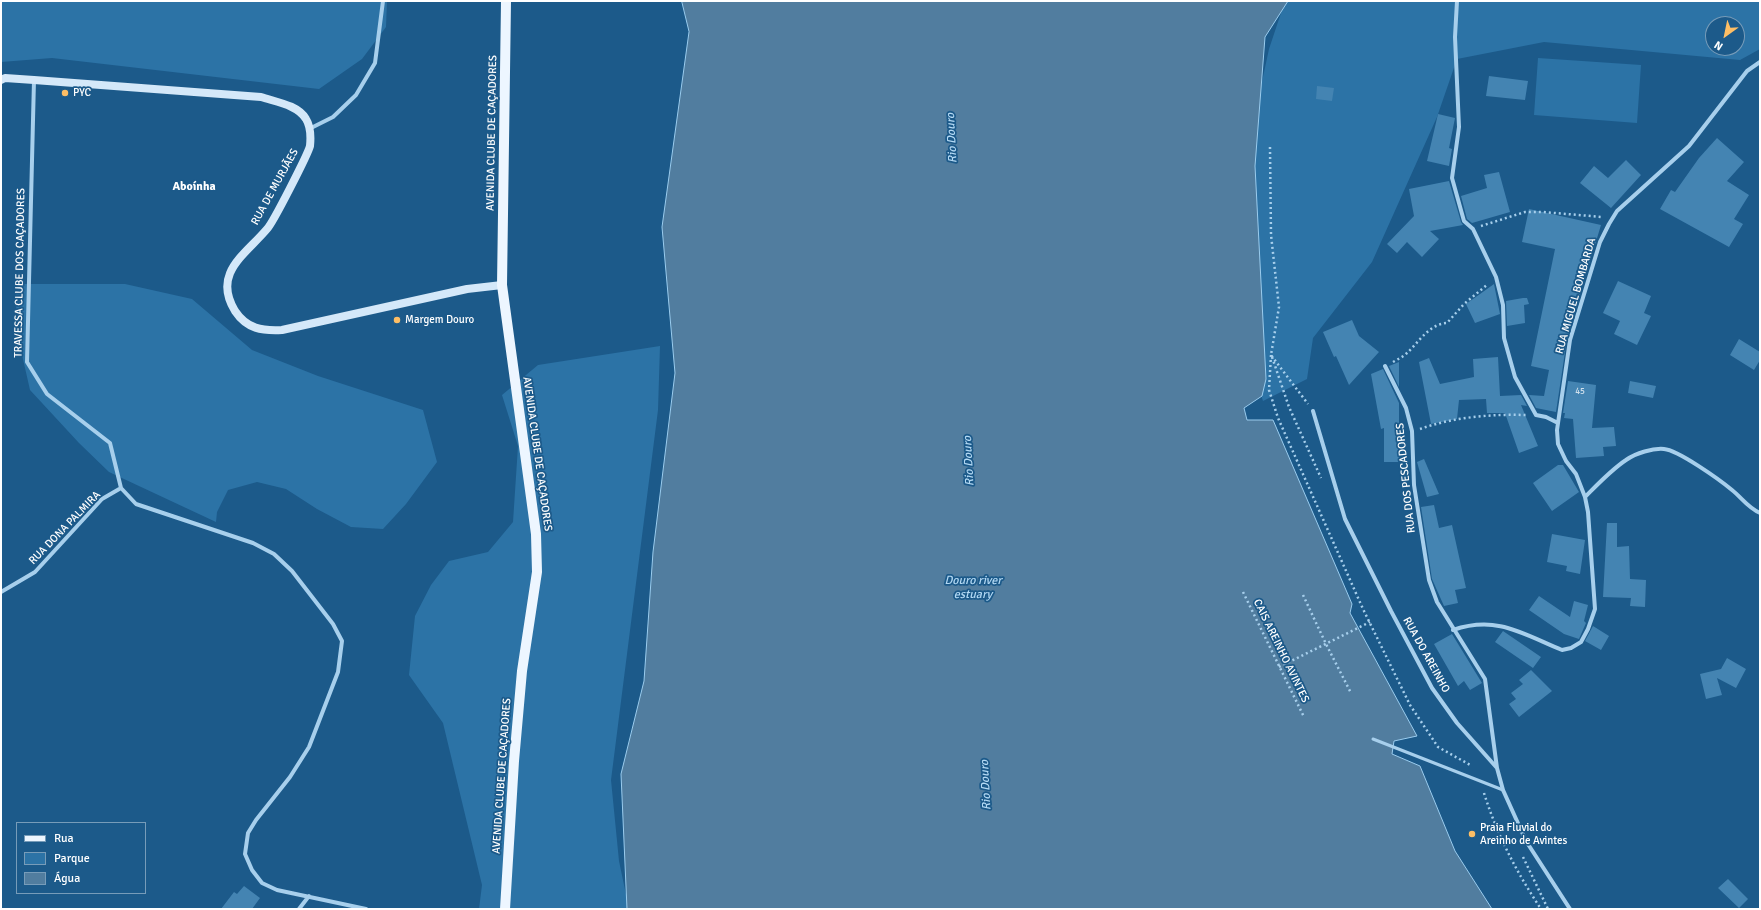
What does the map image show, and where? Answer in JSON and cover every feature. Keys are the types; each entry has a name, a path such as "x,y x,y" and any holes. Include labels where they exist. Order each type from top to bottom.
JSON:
{"main road":[{"name":"AVENIDA CLUBE DE CAÇADORES","path":"505,909 514,761 522,671 537,572 536,534 502,285 506,1"},
{"path":"2,78 261,97 295,108 306,118 311,128"},
{"name":"RUA DE MURJÃES","path":"311,128 309,147 268,228 244,252 230,270 227,287 232,304 240,319 252,328 264,331 282,330 467,289 502,285"}],"street":[{"path":"311,128 333,117 356,95 375,63 383,1"},
{"path":"1457,1 1455,37 1459,127 1452,178 1464,221 1473,229 1496,277 1502,305 1504,338 1515,377 1536,415 1546,417 1558,423"},
{"name":"RUA MIGUEL BOMBARDA","path":"1453,630 1469,625 1488,624 1509,628 1536,637 1562,650 1572,648 1581,642 1588,629 1595,609 1591,539 1585,497 1576,474 1566,461 1558,444 1558,423 1570,340 1600,242 1617,211 1689,146 1747,71 1760,62"},
{"name":"TRAVESSA CLUBE DOS CAÇADORES","path":"34,80 27,362 47,394 110,442 121,488 136,504 253,543 274,554 292,571 333,624 342,641 338,672 309,747 290,777 256,820 248,834 246,854 252,870 262,883 277,890 366,909"},
{"name":"RUA DOS PESCADORES","path":"1385,366 1406,408 1412,431 1414,485 1430,580 1437,602 1485,680 1497,768"},
{"name":"RUA DO AREINHO","path":"1313,411 1345,519 1391,611 1432,688 1458,723 1497,768 1503,790 1526,842 1570,909"},
{"path":"1585,497 1627,459 1653,449 1665,449 1675,452 1732,490 1751,509 1760,513"},
{"name":"RUA DONA PALMIRA","path":"1,592 35,572 102,499 121,488"},
{"path":"299,909 309,896"}],"lane":[{"path":"1373,739 1503,790"}],"path":[{"path":"1270,147 1271,235 1279,307 1271,355 1269,390 1278,418 1370,622 1410,705 1438,747 1476,769 1492,818 1520,877 1541,909"},
{"path":"1473,229 1525,212 1543,212 1613,218"},
{"path":"1385,366 1405,355 1432,327 1447,323 1464,304 1496,277"},
{"path":"1271,355 1313,411"},
{"path":"1412,431 1426,426 1477,418 1507,415 1536,415"},
{"name":"CAIS AREINHO AVINTES","path":"1243,592 1304,716"},
{"path":"1303,595 1351,693"},
{"path":"1279,667 1370,622"}],"green space":[{"path":"1,1 387,1 386,27 362,59 319,89 52,58 1,62"},
{"path":"1285,1 1760,1 1760,49 1740,60 1544,42 1457,59 1437,117 1372,262 1313,338 1307,379 1263,401 1260,392 1247,116 1257,105 1269,49"},
{"path":"1538,58 1641,65 1637,123 1534,115"},
{"path":"15,284 125,284 192,299 252,350 318,376 423,410 437,462 406,504 383,529 351,527 317,509 286,489 257,482 228,490 217,512 216,522 109,472 79,443 30,390 18,337"},
{"path":"660,346 658,410 611,780 619,861 629,909 479,909 482,885 443,723 409,675 415,616 431,585 449,561 488,552 513,522 518,446 502,395 538,365"}],"water":[{"name":"Douro river estuary","path":"682,1 1288,1 1265,37 1255,166 1266,379 1262,396 1244,408 1247,420 1273,420 1352,604 1350,613 1417,736 1394,741 1392,754 1420,766 1455,851 1492,909 627,909 621,774 644,681 653,552 675,373 662,227 689,32"}],"building":[{"path":"1489,76 1528,81 1525,100 1486,96"},
{"path":"1317,86 1334,88 1332,101 1316,99"},
{"path":"1438,114 1455,118 1449,148 1452,149 1449,166 1427,161"},
{"path":"1717,138 1744,162 1727,181 1749,195 1734,219 1743,224 1729,247 1660,209 1671,190 1675,192 1699,158"},
{"path":"1626,160 1641,175 1611,208 1580,183 1594,166 1608,178"},
{"path":"1499,172 1510,212 1472,223 1467,219 1461,196 1487,188 1484,175"},
{"path":"1449,181 1463,225 1430,231 1439,239 1422,257 1407,242 1397,253 1387,244 1414,216 1409,189"},
{"path":"1529,209 1601,225 1588,268 1586,267 1580,295 1567,339 1556,412 1536,408 1529,395 1544,396 1549,370 1531,366 1555,249 1522,242"},
{"path":"1618,281 1651,296 1644,313 1651,316 1637,345 1614,334 1620,321 1603,313"},
{"path":"1494,284 1500,314 1475,323 1466,304"},
{"path":"1527,298 1529,304 1524,305 1525,323 1507,326 1506,301"},
{"path":"1352,320 1359,336 1379,352 1349,385 1323,332"},
{"path":"1739,339 1760,352 1760,360 1754,370 1730,355"},
{"path":"1498,357 1500,396 1521,395 1527,406 1521,405 1538,446 1519,453 1505,413 1487,413 1486,399 1459,400 1457,419 1431,424 1419,362 1429,358 1440,384 1474,377 1473,359"},
{"path":"1399,362 1399,387 1389,366"},
{"path":"1383,369 1399,403 1399,462 1384,462 1384,428 1381,429 1371,374"},
{"path":"1568,381 1596,385 1592,428 1614,427 1616,446 1603,447 1604,456 1576,458 1573,419 1564,418 1565,413 1563,413"},
{"path":"1630,381 1656,386 1653,398 1628,393"},
{"path":"1424,459 1439,494 1427,497 1417,462"},
{"path":"1558,465 1563,465 1579,492 1552,511 1533,483"},
{"path":"1434,505 1439,528 1452,525 1466,588 1455,590 1458,603 1444,606 1432,579 1421,507"},
{"path":"1607,523 1617,523 1617,547 1629,546 1630,579 1646,580 1645,607 1630,606 1631,598 1603,597"},
{"path":"1552,534 1585,540 1580,574 1566,571 1567,566 1547,562"},
{"path":"1539,596 1570,617 1574,601 1588,605 1584,621 1586,623 1579,639 1564,634 1529,610"},
{"path":"1593,626 1609,636 1601,650 1585,641"},
{"path":"1503,631 1541,657 1533,668 1495,642"},
{"path":"1452,634 1482,683 1470,690 1464,681 1458,686 1434,644"},
{"path":"1727,658 1746,669 1736,688 1717,678 1722,695 1706,699 1700,674 1721,669"},
{"path":"1531,670 1552,691 1519,717 1509,704 1516,699 1511,693 1523,684 1519,680"},
{"path":"1728,879 1748,899 1739,908 1718,888"},
{"path":"244,886 260,898 252,909 221,909 234,892 237,894"}],"place":[{"name":"PYC","path":"65,93"},
{"name":"Margem Douro","path":"397,320"},
{"name":"Praia Fluvial do Areinho de Avintes","path":"1472,834"}],"district":[{"name":"Aboínha","path":"194,187"}],"water label":[{"name":"Rio Douro","path":"952,138"},
{"name":"Rio Douro","path":"969,461"},
{"name":"Rio Douro","path":"986,785"}]}
